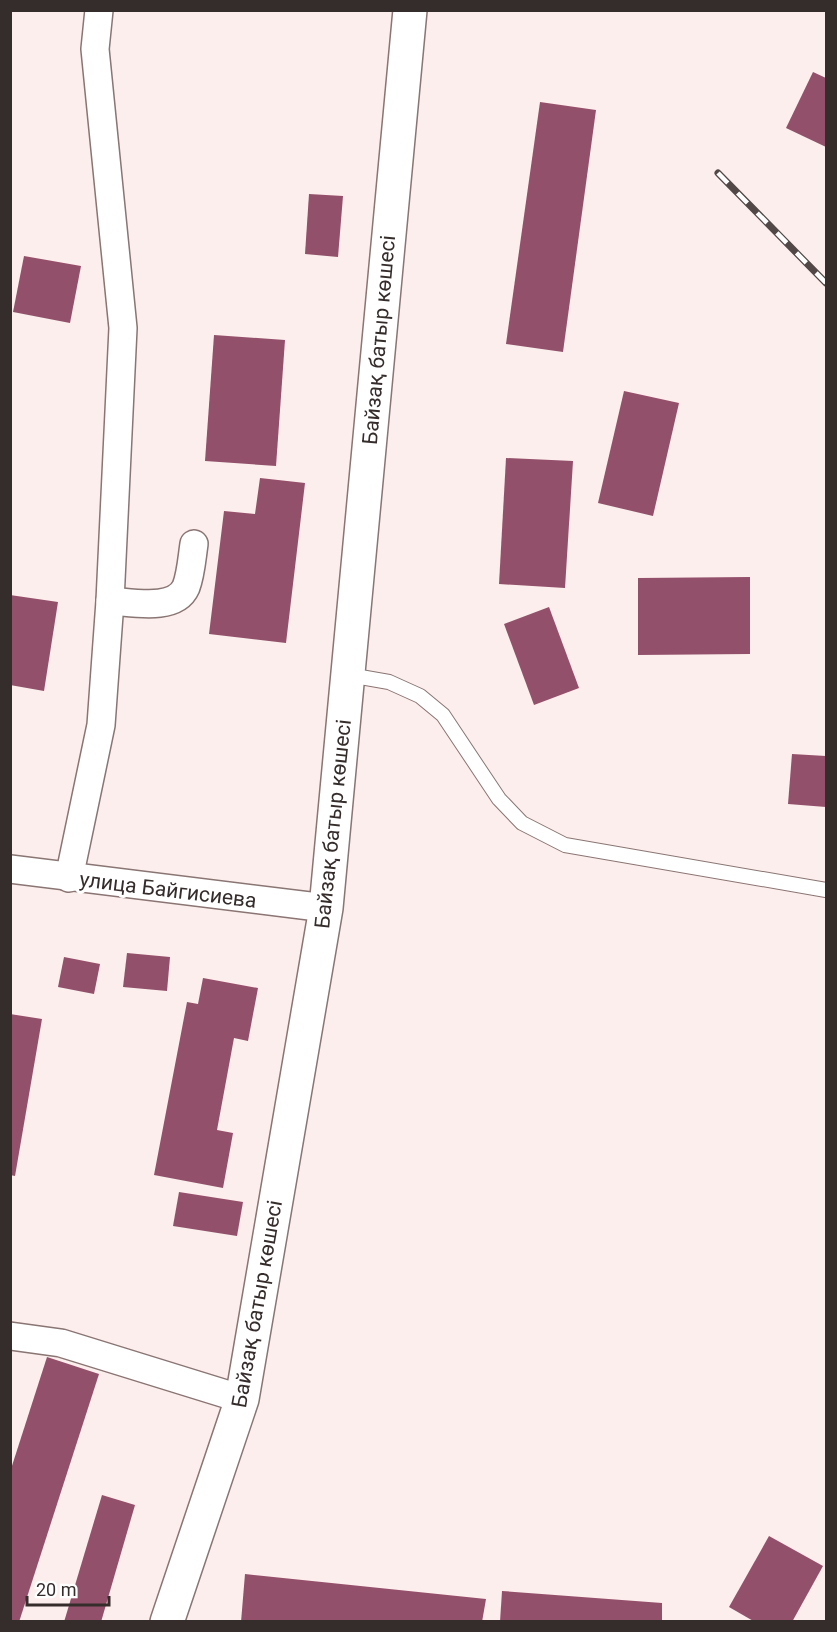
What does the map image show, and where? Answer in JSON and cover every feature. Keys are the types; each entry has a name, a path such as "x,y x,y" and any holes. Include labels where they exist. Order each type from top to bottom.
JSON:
{"main road":[{"name":"Байзақ батыр көшесі","path":"167,1622 242,1399 326,908 410,10"}],"street":[{"path":"69,878 101,725 110,600 123,328 95,49 99,10"},
{"path":"110,600 161,603 174,598 186,588 194,544"},
{"name":"улица Байгисиева","path":"10,869 326,908"},
{"path":"10,1336 61,1342 242,1399"}],"lane":[{"path":"349,675 389,682 420,696 443,715 499,799 522,823 565,845 826,890"}],"building":[{"path":"813,72 826,78 826,147 786,128"},
{"path":"540,102 596,110 563,352 506,344"},
{"path":"309,194 343,196 338,257 305,254"},
{"path":"24,256 81,266 70,323 13,312"},
{"path":"214,335 285,340 276,466 205,461"},
{"path":"624,391 679,403 653,516 598,503"},
{"path":"506,458 573,461 565,588 499,584"},
{"path":"260,478 305,483 286,643 209,634 224,511 255,514"},
{"path":"750,577 750,654 638,655 638,578"},
{"path":"10,595 58,602 44,691 10,685"},
{"path":"549,607 579,688 534,705 504,624"},
{"path":"792,754 826,756 826,807 788,804"},
{"path":"127,953 170,957 167,991 123,987"},
{"path":"64,957 100,964 94,994 58,987"},
{"path":"203,978 258,988 248,1041 234,1038 217,1130 233,1133 223,1188 154,1175 187,1002 198,1004"},
{"path":"10,1014 42,1019 15,1176 10,1175"},
{"path":"179,1192 243,1202 237,1236 173,1226"},
{"path":"47,1357 99,1374 19,1622 10,1622 10,1472"},
{"path":"102,1495 135,1505 101,1622 64,1622"},
{"path":"769,1536 823,1566 792,1622 755,1622 729,1607"},
{"path":"245,1574 486,1599 482,1622 241,1622"},
{"path":"502,1591 662,1603 662,1622 500,1622"}],"railway":[{"path":"718,173 826,283"}]}
